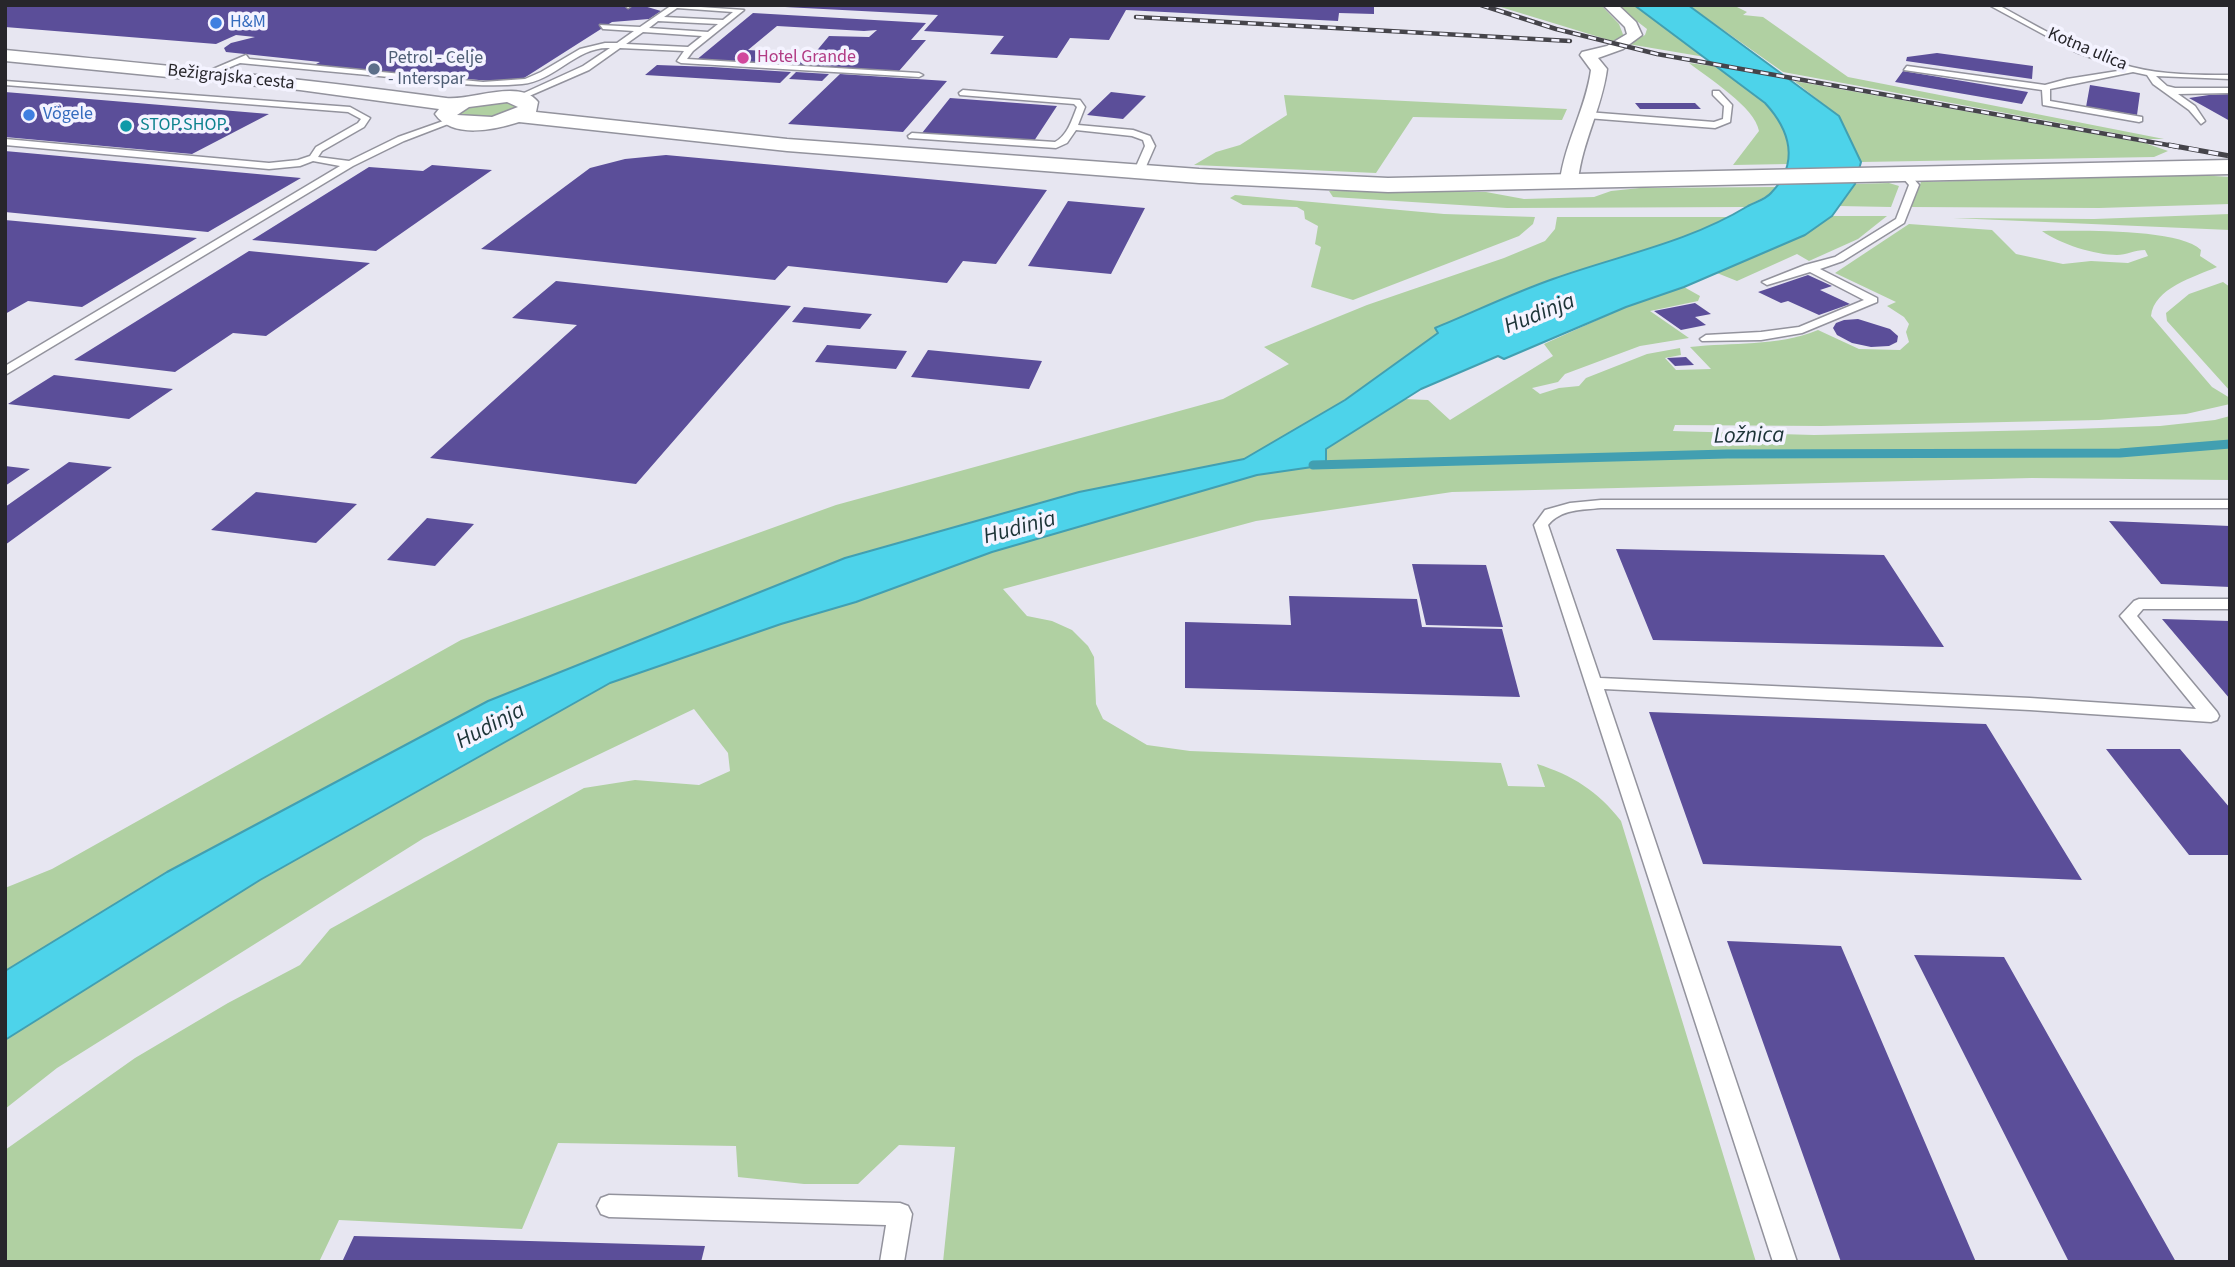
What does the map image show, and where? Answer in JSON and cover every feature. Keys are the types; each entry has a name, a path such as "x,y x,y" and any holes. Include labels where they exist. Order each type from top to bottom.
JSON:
{"street":[{"path":"1569,181 1571,158 1598,85 1599,69 1587,55 1612,50 1635,34 1631,25 1610,5"},
{"name":"Bežigrajska cesta","path":"5,55 328,88 454,113 484,124 517,107"},
{"path":"454,113 484,90 517,107 787,145 1139,171 1388,184 2230,167"}],"lane":[{"name":"Kotna ulica","path":"1992,5 2093,56 2133,70 2230,77"},
{"path":"517,107 623,45 676,6 740,10 690,49 681,61 919,75"},
{"path":"658,19 724,22"},
{"path":"603,27 709,34"},
{"path":"238,60 484,90 526,81 544,74 592,47 623,45 690,49"},
{"path":"203,75 248,56"},
{"path":"1907,68 2046,88 2056,83 2117,76 2133,70"},
{"path":"2150,73 2154,81 2192,108 2201,121"},
{"path":"5,83 350,110 366,118 361,125 319,149 313,158 300,163 269,166 5,142"},
{"path":"2046,88 2046,103 2052,106 2138,119"},
{"path":"2169,91 2230,90"},
{"path":"912,136 1056,145 1064,141 1081,107 1077,102 962,93"},
{"path":"1587,115 1715,125 1727,120 1728,105 1716,93"},
{"path":"5,371 350,164 454,113"},
{"path":"1073,127 1133,133 1147,138 1150,146 1139,171"},
{"path":"313,158 350,164"},
{"path":"1767,282 1839,259 1900,221 1914,185 1898,172"},
{"path":"1706,339 1762,336 1802,330 1873,300 1808,267"},
{"path":"1785,1262 1541,526 1550,513 1601,504 2230,504"},
{"path":"1595,683 2030,704 2211,716 2128,615 2139,604 2230,604"},
{"path":"609,1206 900,1214 892,1262"}],"green space":[{"path":"1494,5 1601,5 1619,24 1624,37 1612,41"},
{"path":"1616,5 1634,5 1705,57 1628,44 1645,35 1647,29"},
{"path":"1688,5 1733,5 1747,12 1743,15 1763,17 1848,77 2164,139 2147,139 1783,72"},
{"path":"1689,63 1719,67 1779,117 1789,138 1788,164 1733,165 1759,131 1756,122 1730,94"},
{"path":"1794,81 2145,143 2168,151 2154,157 1861,162 1839,116"},
{"path":"1284,95 1567,109 1562,120 1413,117 1376,173 1194,165 1216,152 1240,145 1287,115"},
{"path":"504,100 517,107 501,117 460,117 457,113 462,108"},
{"path":"2198,175 2230,177 2230,204 2099,208 1911,207 1921,182"},
{"path":"1889,183 1899,186 1891,207 1838,206 1855,184"},
{"path":"1776,187 1770,194 1746,207 1507,208 1333,197 1329,191 1486,192 1524,199 1594,197 1611,191 1640,188"},
{"path":"1235,195 1444,214 1535,217 1533,224 1519,236 1353,300 1311,287 1321,247 1315,244 1318,226 1305,219 1304,211 1297,207 1243,205 1230,198"},
{"path":"2230,214 2230,230 1953,218 2094,219"},
{"path":"1832,216 1887,216 1858,239 1809,261 1797,254 1737,281 1717,273 1805,235"},
{"path":"1557,217 1733,217 1699,233 1552,279 1435,328 1439,333 1345,400 1244,459 1079,492 845,558 488,701 167,872 5,971 5,888 52,869 461,640 836,505 1223,399 1289,364 1264,347 1367,305 1504,258 1545,241 1555,229"},
{"path":"1909,224 1992,230 2016,254 2063,264 2091,261 2128,263 2148,256 2145,250 2117,255 2088,251 2042,231 2126,232 2150,234 2189,243 2201,250 2200,256 2217,267 2167,291 2159,298 2151,316 2212,387 2230,398 2230,404 2186,414 2099,420 1821,426 1675,425 1673,431 1814,435 2044,430 2160,426 2230,416 2230,480 2032,478 1452,492 1256,521 1003,589 1027,616 1052,621 1072,630 1088,646 1094,657 1096,704 1103,719 1147,745 1190,751 1501,763 1508,786 1545,787 1537,764 1584,785 1603,801 1621,821 1756,1262 943,1262 955,1147 899,1145 858,1184 804,1184 738,1177 736,1146 558,1143 522,1229 339,1220 319,1262 5,1262 5,1150 135,1058 228,1003 300,965 330,929 584,788 635,780 699,785 730,771 728,753 694,709 424,838 57,1068 5,1109 5,1040 260,880 610,683 781,624 856,602 992,552 1257,475 1325,465 1326,449 1404,399 1428,400 1450,420 1553,356 1544,344 1626,307 1684,287 1700,296 1698,301 1650,311 1689,338 1640,346 1565,374 1558,382 1532,388 1540,394 1579,386 1586,378 1647,354 1680,348 1681,355 1665,358 1676,370 1711,369 1690,347 1770,342 1818,330 1859,349 1900,350 1909,342 1906,332 1909,324 1904,317 1887,306 1896,302 1835,273"},
{"path":"2223,282 2230,287 2230,391 2167,321 2166,313 2189,294"}],"water":[{"name":"Hudinja","path":"1634,5 1688,5 1839,116 1861,162 1855,184 1832,216 1805,235 1684,287 1626,307 1504,359 1498,356 1421,389 1326,449 1326,465 1257,475 992,552 856,602 781,624 610,683 260,880 5,1040 5,971 167,872 488,701 845,558 1079,492 1244,459 1345,400 1438,333 1435,328 1538,284 1701,230 1766,197 1780,182 1788,158 1786,135 1774,113 1765,103"}],"building":[{"path":"5,5 569,5 644,6 661,11 649,19 612,22 524,78 505,82 310,67 320,62 226,52 224,48 231,43 255,37 236,35 216,44 5,27"},
{"path":"785,5 1374,5 1374,14 1339,13 1338,21 1126,10 1109,40 1070,38 1057,58 990,54 1004,36 924,31 938,15"},
{"path":"753,13 926,23 911,40 926,40 899,71 695,61","holes":["777,26 877,30 869,37 829,36 814,54 748,50"]},
{"path":"1937,53 2033,66 2032,79 1906,61 1907,57"},
{"path":"657,65 791,72 780,83 645,75"},
{"path":"1903,71 2028,92 2022,104 1895,82"},
{"path":"796,72 829,74 822,81 789,79"},
{"path":"840,74 947,81 903,132 788,124"},
{"path":"2090,85 2140,93 2137,115 2086,107"},
{"name":"STOP.SHOP.","path":"5,92 269,114 192,154 5,137"},
{"path":"1111,92 1146,96 1123,119 1087,115"},
{"path":"2230,94 2230,121 2189,98 2209,95"},
{"path":"950,98 1057,106 1034,141 922,133"},
{"path":"1635,103 1695,103 1701,109 1640,109"},
{"path":"5,151 301,178 208,232 5,212"},
{"path":"666,155 1047,190 996,264 963,261 947,283 788,266 775,280 481,249 590,168 625,159"},
{"path":"432,165 492,170 376,251 252,240 369,167 423,171"},
{"path":"1068,201 1145,208 1111,274 1028,266"},
{"path":"5,220 197,238 82,307 28,301 5,314"},
{"path":"249,251 370,263 266,336 233,333 175,372 74,360"},
{"path":"1808,275 1832,286 1820,290 1850,304 1819,315 1788,301 1781,303 1758,292"},
{"path":"556,281 791,306 636,484 430,458 577,325 512,318"},
{"path":"1695,303 1711,314 1695,317 1706,325 1681,330 1654,311"},
{"path":"804,307 872,314 860,329 792,322"},
{"path":"1858,319 1890,329 1898,336 1897,342 1889,346 1871,347 1852,343 1837,335 1833,328 1836,323 1844,320"},
{"path":"827,345 907,351 896,369 815,362"},
{"path":"928,350 1042,361 1029,389 911,377"},
{"path":"1686,357 1694,365 1675,366 1667,358"},
{"path":"54,375 173,389 129,419 8,404"},
{"path":"69,462 112,467 5,545 5,507"},
{"path":"5,466 30,469 5,486"},
{"path":"256,492 357,504 316,543 211,530"},
{"path":"427,518 474,524 435,566 387,560"},
{"path":"2109,521 2230,526 2230,587 2161,584"},
{"path":"1616,549 1884,555 1944,647 1653,640"},
{"path":"1412,564 1486,565 1503,627 1426,625"},
{"path":"1289,596 1417,599 1422,627 1502,629 1520,697 1185,688 1185,622 1291,625"},
{"path":"2162,619 2230,621 2230,699"},
{"path":"1649,712 1986,724 2082,880 1703,864"},
{"path":"2106,749 2180,749 2230,808 2230,855 2189,855"},
{"path":"1727,941 1841,946 1976,1262 1841,1262"},
{"path":"1914,955 2004,957 2176,1262 2069,1262"},
{"path":"354,1236 705,1246 701,1262 342,1262"}],"waterway":[{"name":"Ložnica","path":"1313,465 1727,454 2120,453 2230,444"}],"railway":[{"path":"1481,5 1556,29 1657,54 2179,147"},
{"path":"1136,17 1570,41"},
{"path":"2169,145 2230,156"}],"place":[{"name":"H&M","path":"216,23"},
{"name":"Hotel Grande","path":"743,58"},
{"name":"Petrol - Celje - Interspar","path":"374,69"},
{"name":"Vögele","path":"29,115"},
{"name":"STOP.SHOP.","path":"126,126"}]}
